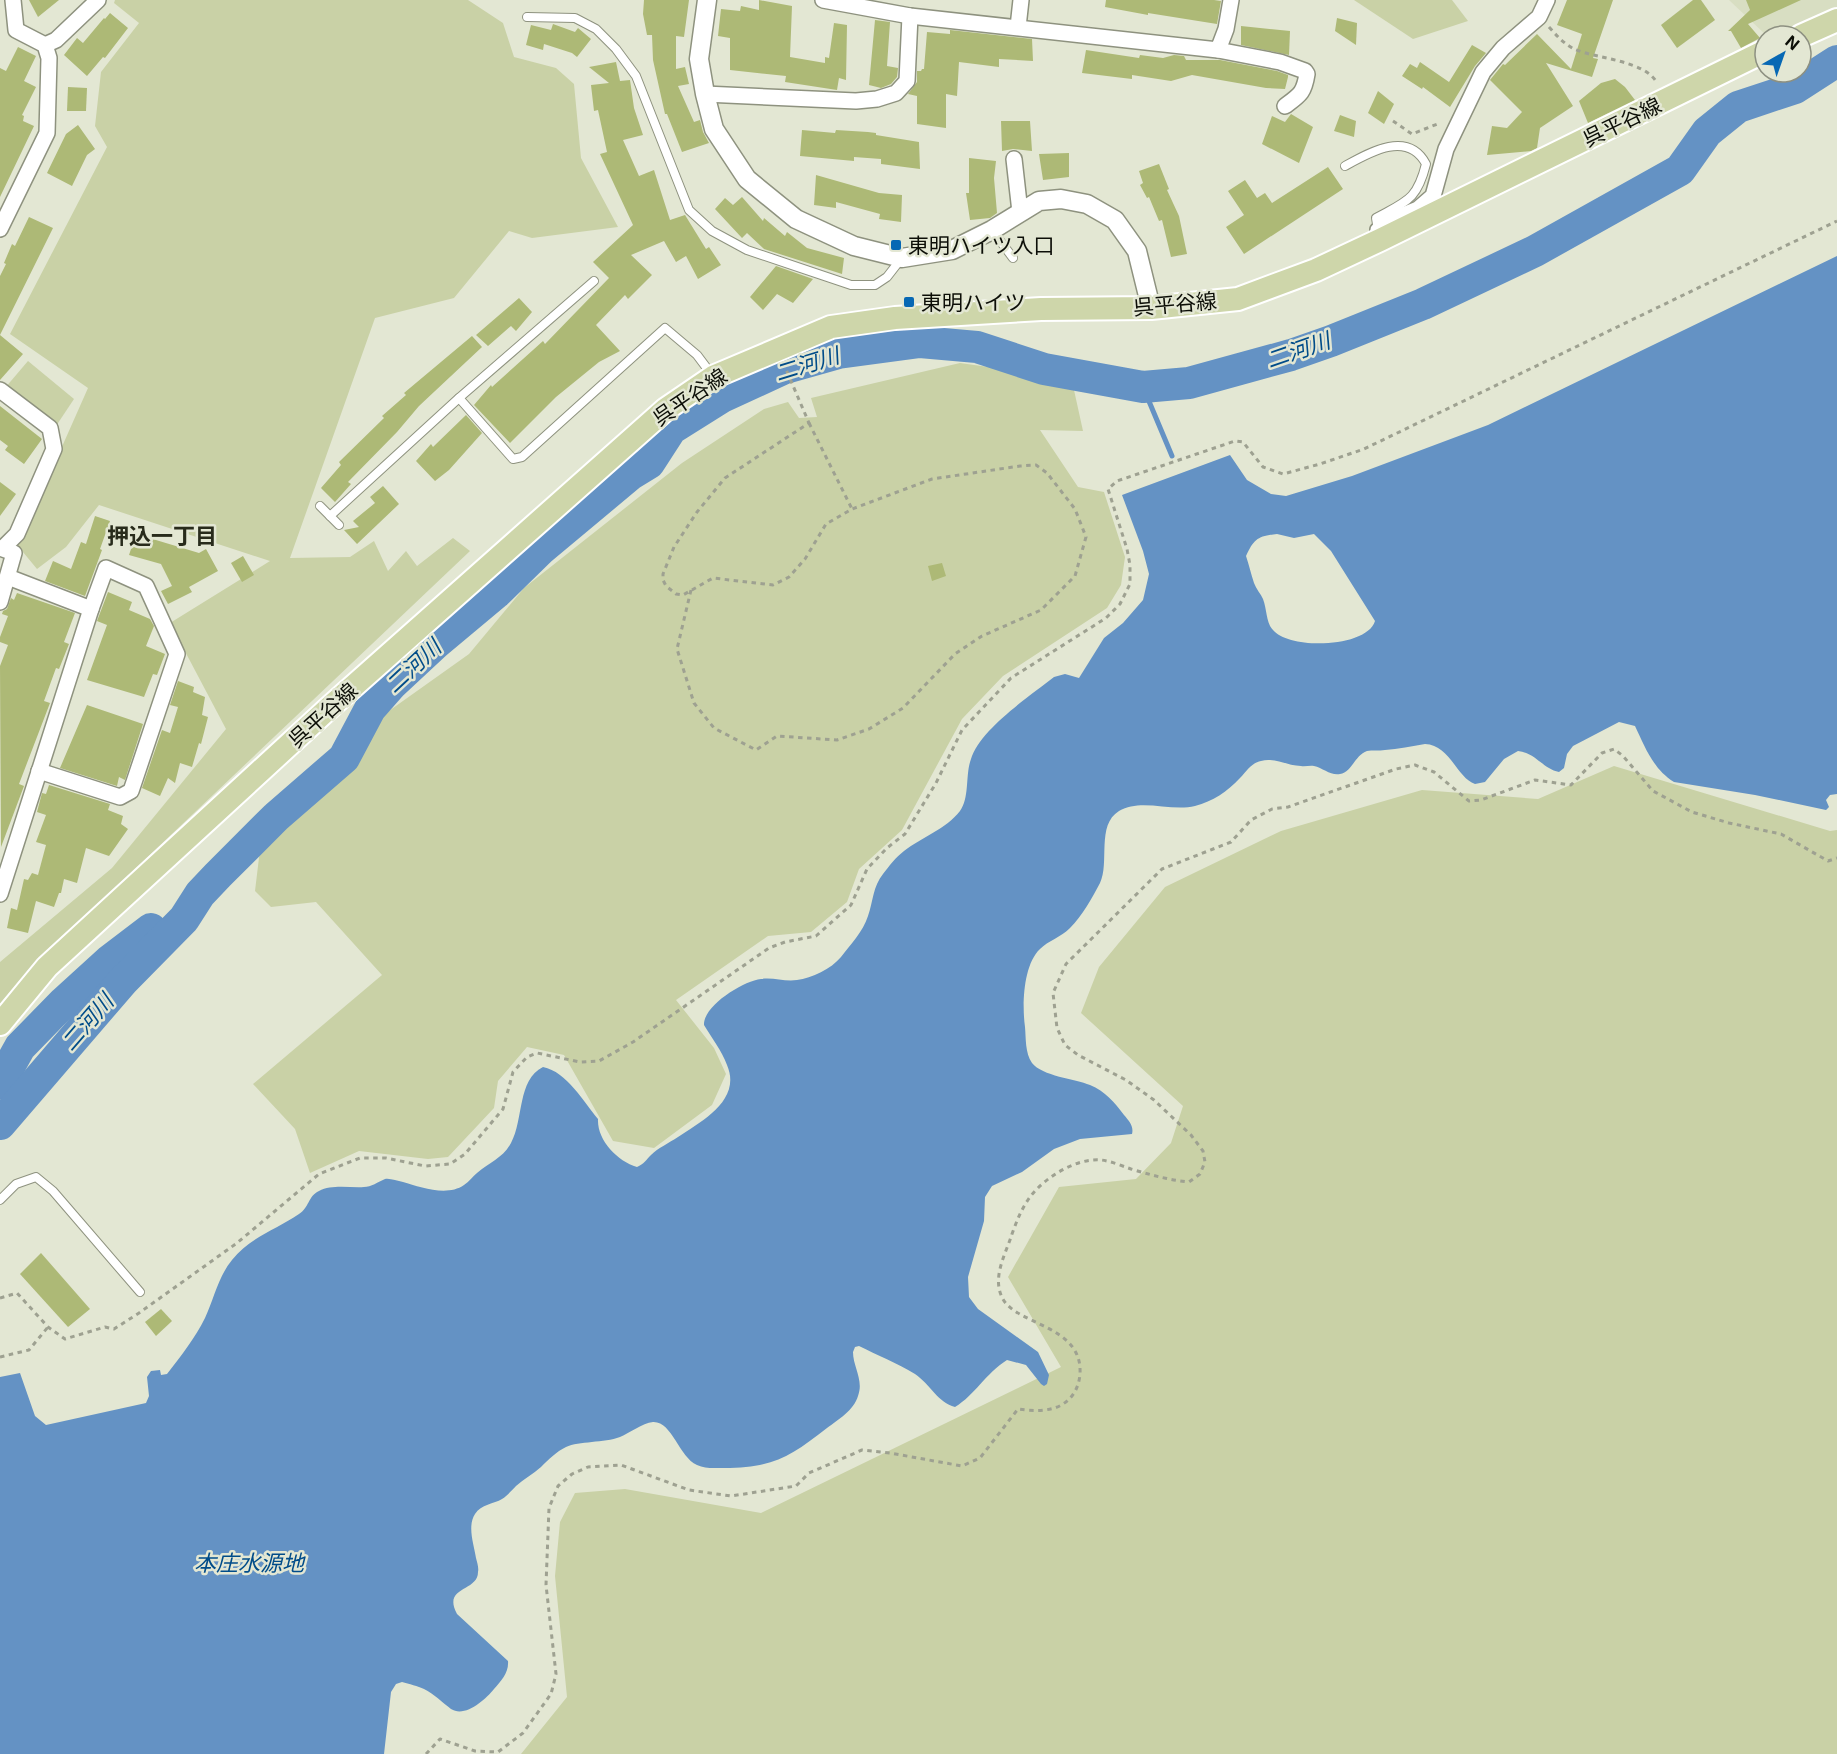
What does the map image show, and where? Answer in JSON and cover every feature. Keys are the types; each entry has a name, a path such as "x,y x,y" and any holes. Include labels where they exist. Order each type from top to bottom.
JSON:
{"main road":[{"path":"1813,31 1837,21"},
{"name":"呉平谷線","path":"0,1024 47,967 330,707 666,409 713,377 831,327 895,318 1041,309 1151,308 1238,298 1316,270 1379,235 1753,57"}],"street":[{"path":"0,229 47,133 49,58 45,45 16,30 13,0"},
{"path":"45,45 56,40 99,0"},
{"path":"707,0 699,59 714,129 747,179 796,219 854,246 902,258 952,250 992,230 1038,201 1061,199 1087,204 1115,220 1137,251 1151,308"},
{"path":"823,0 910,16 1218,50 1280,62 1305,71 1307,74 1305,88 1300,96 1285,106"},
{"path":"1018,27 1021,0"},
{"path":"1218,50 1227,30 1231,0"},
{"path":"1379,235 1389,221 1418,209 1433,196 1446,150 1483,72 1503,48 1539,17 1547,0"},
{"path":"705,94 856,101 877,99 896,93 907,81 910,16"},
{"path":"1014,159 1020,212"},
{"path":"0,390 50,428 54,449 16,534 2,548 14,553 0,603"},
{"path":"0,894 39,771 91,609 106,568 146,586 177,654 131,791 120,797 39,771"},
{"path":"8,577 91,609"}],"lane":[{"path":"527,17 575,18 596,29 616,49 636,76 689,210 712,231 747,250 851,285 875,285 886,278 902,258"},
{"path":"1345,166 1374,150 1398,146 1412,148 1420,154 1426,164 1421,185 1409,200 1376,218 1379,235"},
{"path":"992,230 1013,258"},
{"path":"330,516 459,398 594,281"},
{"path":"459,398 513,459 522,457 665,328 697,355 713,377"},
{"path":"320,506 339,525"},
{"path":"0,1200 16,1184 36,1178 53,1191 140,1292"}],"path":[{"path":"1539,17 1562,41 1576,50 1634,66 1653,76 1666,100"},
{"path":"1393,121 1412,134 1448,119 1458,123"},
{"path":"0,1298 17,1293 48,1327 65,1339 105,1327 114,1329 237,1243 319,1174 360,1158 386,1158 425,1166 450,1164 465,1154 503,1110 513,1072 527,1057 537,1053 580,1062 599,1060 633,1042 769,948 785,942 816,936 851,905 867,869 887,848 906,834 936,783 962,730 1011,678 1106,618 1120,604 1130,584 1130,565 1128,549 1108,489 1117,481 1235,441 1243,442 1263,468 1283,474 1364,449 1837,222"},
{"path":"781,357 809,423 852,509"},
{"path":"691,590 677,649 694,703 714,728 756,750 777,736 837,740 869,729 903,708 955,654 982,636 1041,610 1075,576 1086,537 1075,509 1047,473 1036,465 932,479 852,509 826,524 805,559 789,577 773,585 713,578 691,590 683,595 676,594 666,586 663,574 674,547 697,512 726,478 809,423"},
{"path":"426,1754 440,1739 475,1751 498,1752 523,1733 551,1694 556,1674 546,1585 549,1508 558,1486 572,1474 588,1467 621,1465 689,1490 731,1496 796,1486 809,1473 862,1450 962,1466 980,1458 1018,1409 1036,1411 1062,1405 1079,1387 1081,1365 1075,1350 1057,1333 1009,1307 1001,1296 998,1275 1018,1216 1031,1195 1056,1174 1082,1161 1101,1160 1164,1180 1189,1182 1200,1174 1205,1162 1203,1151 1191,1135 1154,1100 1126,1080 1078,1055 1065,1045 1057,1028 1053,993 1066,964 1162,869 1231,842 1251,820 1272,809 1288,807 1396,769 1415,765 1434,772 1469,801 1481,800 1535,780 1571,785 1602,753 1614,749 1653,790 1692,812 1781,834 1828,861 1837,858"},
{"path":"0,1357 29,1350 48,1327"}],"shaded area":[{"path":"115,0 468,0 503,23 514,57 556,68 574,84 581,158 618,227 532,238 509,231 454,298 375,318 290,558 350,557 374,541 388,571 406,551 417,566 453,538 470,551 35,964 0,1004 0,962 112,868 226,729 170,623 270,561 99,505 66,547 37,569 18,546 88,388 10,334 107,147 95,126 101,72 139,23 114,3"},
{"path":"1354,0 1452,0 1468,21 1413,39"},
{"path":"1729,0 1837,0 1837,10 1807,24 1754,24"},
{"path":"28,361 74,399 56,426 5,388"},
{"path":"960,363 1033,374 1074,390 1083,431 1040,430 1078,487 1104,492 1125,557 1121,585 1107,608 1003,676 962,719 902,830 859,869 847,902 811,932 768,936 676,1000 714,1048 726,1074 712,1105 654,1148 613,1141 564,1055 527,1047 498,1081 494,1108 448,1157 428,1159 359,1151 310,1173 295,1129 253,1084 382,975 316,902 271,907 255,891 261,841 357,762 372,723 469,654 524,588 682,463 764,409 788,402 799,418 817,417 811,398"},
{"path":"1614,766 1830,831 1837,830 1837,1754 521,1754 567,1697 555,1576 560,1522 575,1493 625,1489 761,1513 1061,1367 1008,1277 1059,1187 1136,1179 1171,1143 1183,1106 1081,1013 1099,967 1165,887 1281,831 1422,790 1538,799"}],"water":[{"name":"本庄水源地","path":"1837,256 1837,794 1830,795 1826,800 1829,807 1826,810 1755,795 1674,782 1655,764 1635,726 1619,722 1573,746 1567,754 1564,768 1559,772 1548,768 1530,755 1518,751 1504,759 1485,782 1475,784 1463,775 1441,750 1425,744 1367,751 1359,756 1348,770 1340,774 1333,774 1314,766 1296,766 1271,760 1261,761 1252,765 1225,792 1202,804 1186,807 1146,805 1128,807 1119,811 1108,825 1103,875 1094,895 1074,923 1034,956 1025,986 1024,1018 1027,1050 1032,1063 1043,1071 1090,1085 1105,1094 1129,1122 1132,1134 1080,1139 1054,1149 1022,1172 992,1186 985,1197 984,1221 968,1277 969,1297 978,1309 1038,1352 1049,1375 1047,1384 1044,1386 1041,1384 1026,1365 1007,1360 955,1407 944,1402 915,1374 859,1346 855,1347 853,1358 860,1390 853,1406 841,1418 780,1459 755,1466 706,1468 691,1461 671,1433 660,1423 653,1422 614,1439 571,1445 562,1449 504,1498 481,1508 473,1519 472,1536 478,1572 473,1583 454,1598 454,1605 457,1614 508,1661 504,1676 480,1703 462,1711 451,1709 422,1688 402,1682 396,1684 391,1692 384,1754 0,1754 0,1377 20,1373 35,1416 46,1425 146,1403 149,1396 147,1377 151,1371 160,1370 161,1375 167,1374 205,1318 227,1267 239,1252 264,1234 299,1214 315,1193 324,1189 367,1187 385,1179 442,1191 457,1189 464,1185 508,1148 515,1133 525,1090 535,1073 543,1067 560,1075 574,1088 598,1119 601,1135 616,1155 637,1167 641,1165 657,1150 708,1116 724,1099 729,1089 730,1077 727,1065 704,1025 710,1010 725,996 744,984 766,979 803,979 821,972 837,961 863,927 877,884 890,865 904,851 948,823 960,811 965,799 971,759 984,736 1007,714 1054,677 1065,674 1079,678 1104,638 1123,623 1143,600 1149,574 1122,495 1230,455 1247,480 1271,494 1286,496 1352,476 1488,425","holes":["1277,534 1294,538 1314,534 1331,551 1375,621 1369,630 1358,637 1327,643 1295,641 1273,630 1246,556 1254,542 1261,537"]}],"building":[{"path":"29,0 59,0 38,17"},
{"path":"644,0 689,0 684,37 676,36 676,69 685,67 689,84 678,86 694,122 700,120 709,143 682,152 667,114 665,114 653,60 652,35 647,35 643,14"},
{"path":"759,0 792,6 790,57 825,63 825,57 829,58 834,23 847,25 846,80 839,78 837,90 785,82 786,76 730,70 730,38 718,36 721,9 740,11 741,6 759,10"},
{"path":"1106,0 1221,1 1217,24 1105,7"},
{"path":"1567,0 1613,0 1593,58 1598,59 1592,77 1546,63 1573,106 1540,128 1537,148 1531,151 1487,155 1492,126 1507,128 1522,112 1490,80 1503,64 1505,65 1537,34 1571,69 1582,34 1557,25"},
{"path":"1693,0 1701,0 1715,20 1677,48 1661,25"},
{"path":"1746,0 1801,0 1748,24 1753,30 1753,42 1741,48 1731,31 1728,31 1750,10"},
{"path":"110,13 128,28 105,58 103,57 87,76 64,55 77,38 83,43"},
{"path":"1337,18 1357,23 1356,45 1335,31"},
{"path":"875,20 890,22 887,66 898,68 897,77 891,84 881,88 869,85"},
{"path":"553,24 575,32 578,28 591,39 577,57 572,53 544,44 543,50 526,45 531,25 551,30"},
{"path":"1241,26 1290,31 1289,55 1241,45"},
{"path":"950,30 1032,39 1033,61 999,59 999,67 959,62 957,96 946,94 946,128 917,124 917,96 908,94 917,82 917,71 924,69 927,32 950,34"},
{"path":"1472,45 1486,53 1475,66 1450,107 1423,87 1422,89 1402,76 1410,64 1417,68 1420,62 1449,82"},
{"path":"18,47 36,56 24,81 36,87 22,115 24,116 23,121 34,126 0,197 0,68 6,71"},
{"path":"1086,50 1139,58 1140,55 1163,58 1174,55 1184,56 1186,60 1220,60 1277,71 1288,77 1285,89 1266,88 1192,75 1171,81 1132,75 1132,79 1082,73"},
{"path":"616,62 620,81 630,80 634,108 643,135 623,140 639,176 654,170 670,220 685,215 706,249 709,247 721,265 698,279 686,256 676,262 664,241 631,255 652,275 628,299 625,295 596,325 620,351 599,362 556,397 510,443 474,405 491,385 492,387 543,341 545,344 609,278 593,262 633,225 600,154 607,152 598,110 594,111 591,85 609,83 589,67"},
{"path":"1615,79 1635,100 1588,123 1579,101 1601,83"},
{"path":"68,87 87,88 86,111 67,111"},
{"path":"1378,91 1394,104 1384,124 1368,113"},
{"path":"1291,114 1313,127 1299,163 1262,144 1272,116 1285,122"},
{"path":"1340,115 1356,121 1354,137 1334,131"},
{"path":"1001,121 1030,121 1032,151 1013,149 1002,151"},
{"path":"78,125 95,149 87,155 72,186 47,173 66,134"},
{"path":"802,130 835,133 836,130 868,132 919,142 920,169 881,164 881,159 854,157 854,161 800,156"},
{"path":"1069,153 1069,177 1043,180 1039,154"},
{"path":"969,158 996,161 994,178 997,213 990,218 970,220 966,193 969,193"},
{"path":"1159,164 1169,189 1167,190 1179,216 1187,254 1171,257 1162,220 1159,221 1149,197 1147,198 1140,185 1143,183 1139,171"},
{"path":"1328,167 1343,189 1244,254 1226,227 1244,215 1228,191 1245,180 1257,198 1265,193 1272,203"},
{"path":"816,175 879,193 902,195 901,222 879,219 880,214 836,202 836,208 814,205"},
{"path":"742,197 763,221 764,218 785,236 787,232 807,248 844,258 842,274 764,249 747,233 742,238 715,209 725,198 733,205"},
{"path":"29,217 53,228 0,335 0,276 12,244 15,246"},
{"path":"776,266 813,279 793,303 777,294 763,310 750,297"},
{"path":"519,298 532,312 516,331 511,326 488,346 476,335"},
{"path":"0,335 23,354 0,380"},
{"path":"472,336 482,347 419,406 348,482 351,484 335,502 321,488 341,465 339,462 384,418 382,416 406,395 404,393"},
{"path":"0,406 42,439 24,464 5,450 8,446 0,440"},
{"path":"466,415 482,433 449,470 435,481 416,461 431,444 433,447"},
{"path":"0,482 16,494 0,516"},
{"path":"383,486 399,504 357,544 344,530 359,527 353,521 375,503 370,497"},
{"path":"95,516 110,521 85,596 45,581 53,561 71,569 81,542 86,544"},
{"path":"136,534 199,553 206,549 218,571 189,587 192,592 168,604 161,591 172,586 161,564 129,555"},
{"path":"243,556 254,575 242,582 231,563"},
{"path":"942,563 946,576 932,581 928,566"},
{"path":"108,592 132,602 129,610 150,619 154,626 146,646 165,654 157,675 153,674 144,697 87,680 107,625 97,621"},
{"path":"17,593 75,613 64,642 69,644 59,669 56,668 44,701 50,703 19,784 24,786 1,847 0,666 8,645 0,642 0,637 8,616 2,614 3,611 7,609 11,598 14,600"},
{"path":"178,681 194,687 193,692 205,697 202,715 208,717 192,767 180,763 175,783 168,778 160,796 142,788 162,730 170,733 178,707 170,705"},
{"path":"87,705 143,724 125,780 119,777 117,786 60,768"},
{"path":"49,785 110,804 108,810 123,816 121,824 128,829 109,856 86,848 77,883 64,879 61,893 54,907 36,901 28,933 7,928 11,908 17,910 24,879 28,880 32,873 38,875 46,845 36,842 46,815 37,812 42,793 46,794"},
{"path":"41,1253 90,1309 68,1327 20,1274"},
{"path":"161,1309 172,1321 156,1336 145,1322"}],"waterway":[{"name":"二河川","path":"0,1124 123,981 184,919 200,894 276,817 344,758 370,709 392,684 496,593 540,550 631,474 649,463 671,429 722,397 785,368 838,353 920,342 977,347 1044,369 1143,387 1189,383 1291,355 1423,304 1535,251 1680,170 1707,132 1738,107 1795,88 1837,61"},
{"path":"1143,387 1172,456"},
{"path":"0,1083 20,1047 64,1002 109,961 151,929"}],"place":[{"name":"東明ハイツ入口","path":"896,245"},
{"name":"東明ハイツ","path":"909,302"}],"district":[{"name":"押込一丁目","path":"162,536"}]}
